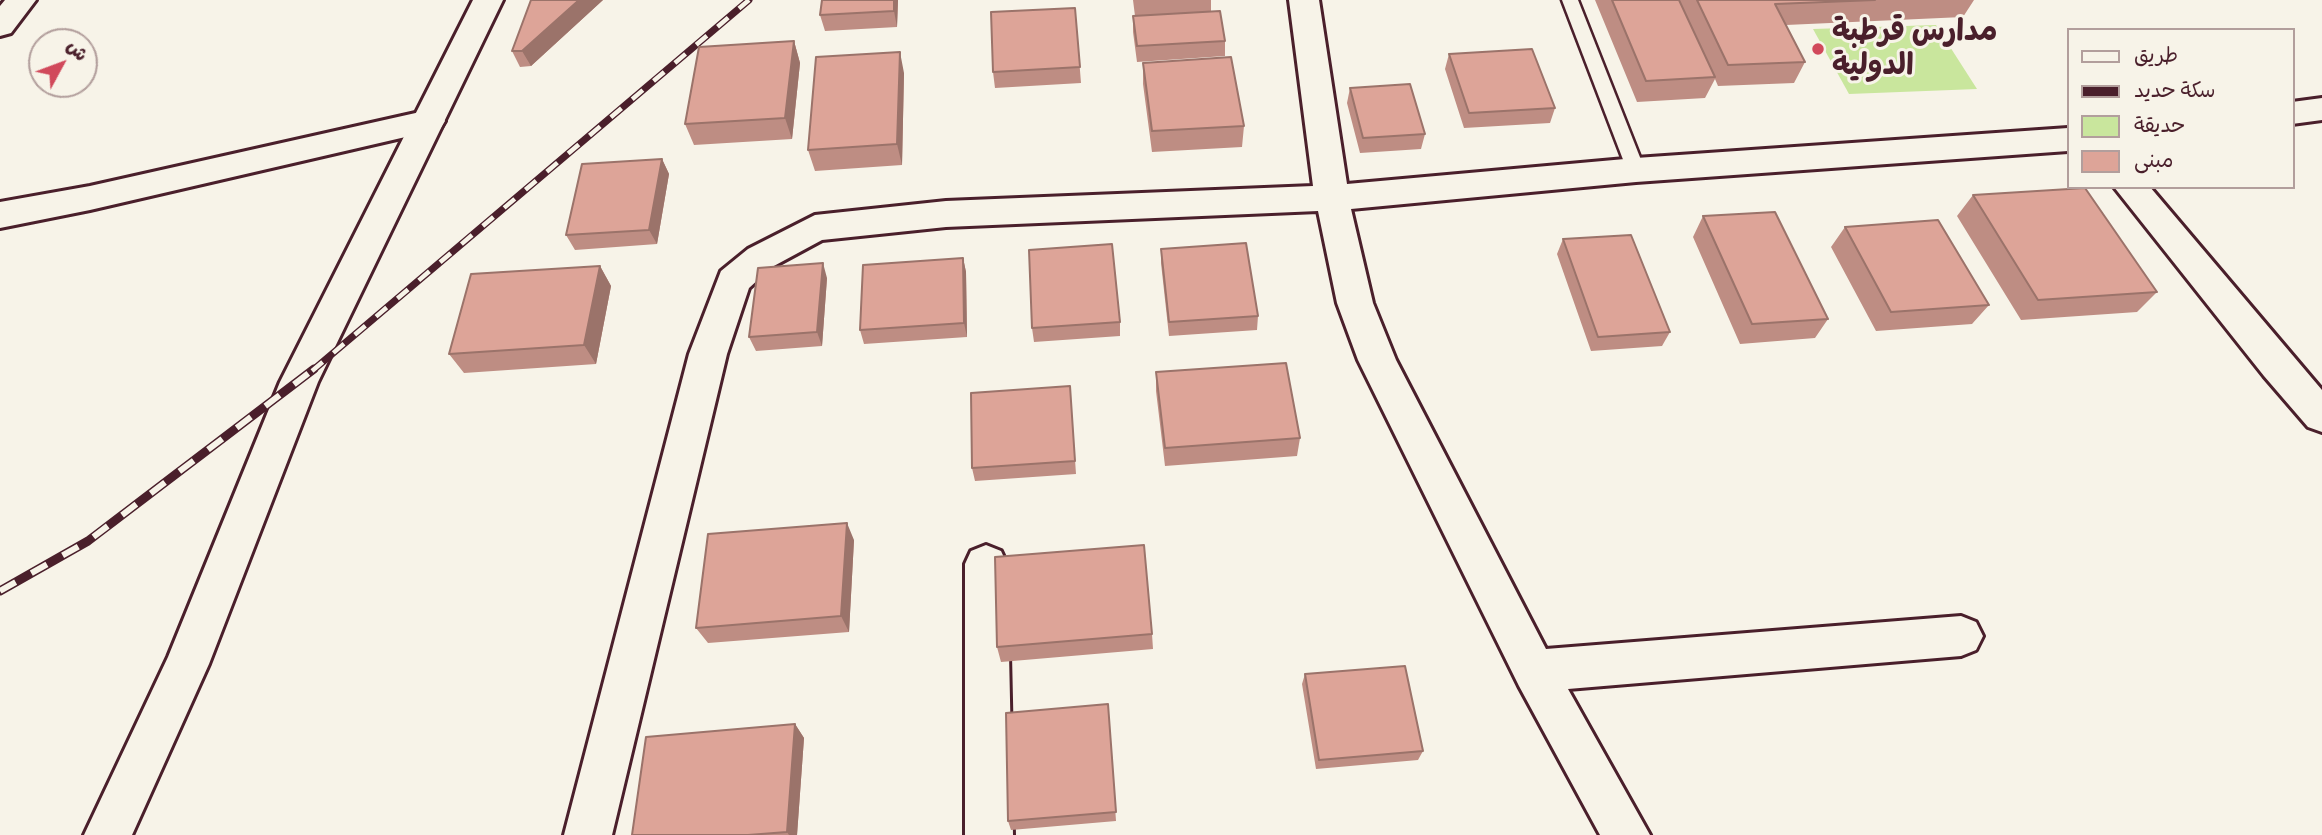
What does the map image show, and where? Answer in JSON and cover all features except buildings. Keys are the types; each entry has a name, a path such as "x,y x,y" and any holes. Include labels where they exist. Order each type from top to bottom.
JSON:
{"street":[{"path":"0,26 21,0"},
{"path":"108,835 187,664 299,382 488,0"},
{"path":"1304,0 1332,198 1354,303 1377,360 1534,671 1626,835"},
{"path":"2294,113 2322,109"},
{"path":"0,215 90,198 429,121"},
{"path":"588,835 708,354 734,281 760,258 815,228 946,214 1332,198 1636,170 2066,139"},
{"path":"2133,189 2322,416"},
{"path":"986,564 989,835"},
{"path":"1534,671 1961,636"}],"lane":[{"path":"1570,0 1636,170"}],"green space":[{"path":"1936,25 1977,89 1849,94 1813,29"}],"railway":[{"path":"312,371 749,0"},
{"path":"0,591 88,541 314,369"}],"place":[{"name":"مدارس قرطبة الدولية","path":"1818,49"}]}
